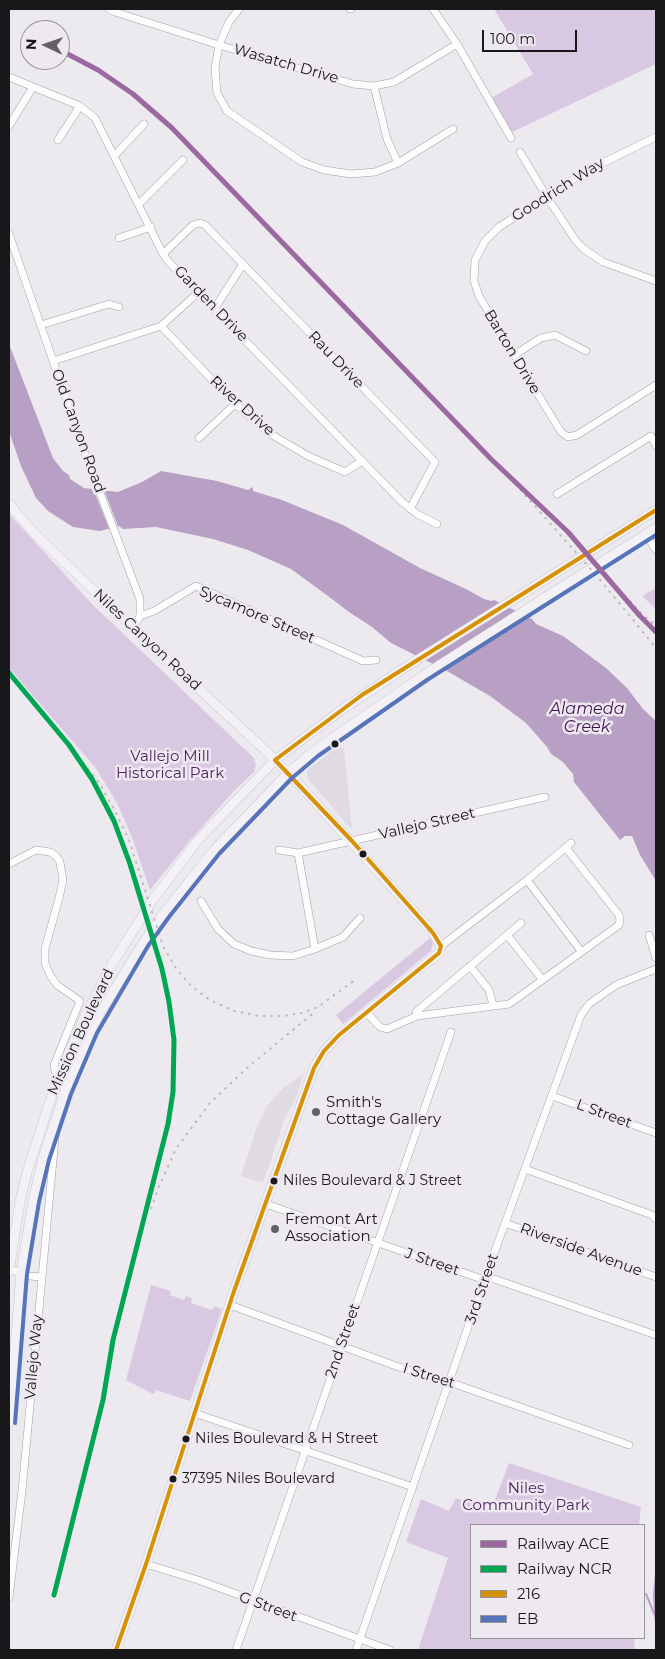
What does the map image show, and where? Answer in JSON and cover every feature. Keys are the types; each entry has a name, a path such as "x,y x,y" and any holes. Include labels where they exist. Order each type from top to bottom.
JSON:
{"main road":[{"name":"Niles Canyon Road","path":"9,504 33,532 288,773 352,841 430,929 441,946"},
{"name":"Mission Boulevard","path":"9,1270 20,1201 34,1145 59,1074 103,981 152,901 198,840 275,760 340,711 406,667 656,510"},
{"name":"Mission Boulevard","path":"9,1422 21,1273 35,1191 46,1149 84,1046 101,1011 143,943 183,888 214,850 288,773 314,750 424,675 656,528"},
{"path":"116,1650 146,1564 230,1305 314,1068 332,1042 439,953 441,946"},
{"path":"34,1145 46,1149"}],"street":[{"path":"240,9 229,22 219,45 215,68 217,93 227,111 302,162 324,170 351,174 375,172 398,163 453,129"},
{"path":"433,9 457,44 512,138"},
{"name":"Wasatch Drive","path":"114,10 219,45 353,84 374,86 394,82 457,44"},
{"name":"Garden Drive","path":"9,77 80,106 95,118 163,254 410,509 437,524"},
{"path":"374,86 387,139 398,163"},
{"path":"9,126 33,87"},
{"path":"58,140 80,106"},
{"path":"115,155 144,124"},
{"name":"Goodrich Way","path":"475,260 485,241 499,227 584,172 656,137"},
{"path":"520,152 576,240 592,256 603,262 656,281"},
{"path":"139,204 183,160"},
{"name":"Rau Drive","path":"163,254 197,221 205,225 435,462 410,509"},
{"path":"119,238 151,227"},
{"name":"Old Canyon Road","path":"9,234 86,458 140,599 140,616"},
{"name":"Barton Drive","path":"475,260 474,281 479,296 560,432 568,437 577,435 656,385"},
{"path":"216,308 242,264"},
{"path":"53,361 161,326 199,292"},
{"path":"41,325 109,304 119,307"},
{"name":"River Drive","path":"161,326 235,404 269,433 308,456 345,472 362,461"},
{"path":"514,355 541,338 555,335 586,351"},
{"path":"199,438 235,404"},
{"path":"557,494 651,436 656,446"},
{"path":"646,534 656,550"},
{"name":"Sycamore Street","path":"140,616 154,611 196,586 364,661 376,660"},
{"path":"134,628 140,616"},
{"name":"Vallejo Street","path":"279,850 298,853 545,797"},
{"path":"366,1012 380,1027 388,1029 416,1016 509,1004 619,925 620,920 619,915 569,846 441,946"},
{"path":"9,864 36,850 50,852 60,862 63,880 45,949 46,963 50,976 57,985 80,1001 55,1062 54,1069 59,1074 66,1092"},
{"path":"298,853 315,949"},
{"path":"527,880 581,952"},
{"path":"201,901 218,929 234,944 270,956 293,956 315,949 343,937 360,918"},
{"path":"416,1016 416,1012 521,923"},
{"path":"506,935 542,979"},
{"path":"649,935 656,958"},
{"path":"470,966 489,990 493,1005"},
{"name":"3rd Street","path":"356,1650 485,1278 578,1021 585,1009 616,985 656,969"},
{"name":"2nd Street","path":"236,1650 451,1032"},
{"name":"L Street","path":"552,1096 656,1133"},
{"name":"Vallejo Way","path":"9,1598 22,1491 57,1116"},
{"path":"525,1169 652,1215 656,1219"},
{"name":"J Street","path":"266,1204 480,1278 494,1279 656,1335"},
{"name":"Riverside Avenue","path":"505,1223 656,1277"},
{"path":"9,1270 42,1277"},
{"name":"I Street","path":"230,1305 396,1366 450,1382 629,1445"},
{"path":"194,1413 413,1487"},
{"name":"G Street","path":"146,1564 198,1580 253,1602 390,1650"}],"shaded area":[{"path":"337,747 344,748 352,830 307,778 307,771"},
{"path":"304,1073 295,1100 285,1118 263,1183 241,1176 257,1126 267,1106 283,1088"}],"green space":[{"path":"494,9 656,9 656,64 510,133 491,98 533,74"},
{"name":"Vallejo Mill Historical Park","path":"9,514 93,605 254,758 256,765 254,772 234,791 192,838 150,890 132,837 117,803 95,767 9,668"},
{"path":"656,588 656,609 642,596"},
{"path":"430,938 433,943 431,951 343,1024 336,1015"},
{"path":"151,1285 171,1291 170,1295 184,1300 186,1296 192,1298 191,1303 212,1310 214,1306 222,1309 190,1401 156,1390 154,1394 126,1380"},
{"name":"Niles Community Park","path":"509,1463 641,1507 639,1524 470,1524 470,1639 634,1639 635,1650 418,1650 448,1558 406,1542 421,1499 449,1511 456,1498 491,1510"}],"water":[{"name":"Alameda Creek","path":"9,344 53,458 63,471 69,475 70,479 84,488 118,492 142,482 161,471 217,481 248,490 253,487 253,491 282,500 343,525 420,568 484,599 494,600 532,619 536,624 563,636 606,668 627,688 643,709 656,721 656,881 640,855 632,836 625,836 620,840 574,782 573,774 563,762 551,754 526,723 490,696 447,671 391,643 372,627 291,569 248,550 213,539 156,527 123,529 119,526 100,531 73,527 48,511 36,498 21,466 9,431"},
{"path":"656,1561 656,1639 653,1595"}],"pier":[{"path":"92,486 103,487 119,529 110,531"}],"waterway":[{"path":"646,1594 656,1618"}],"railway":[{"path":"510,478 602,582 656,648"},
{"path":"609,579 656,626"},
{"path":"69,745 99,783 114,809 129,840 163,946 177,970 191,986 210,1000 234,1011 259,1016 283,1016 302,1013 318,1007 355,980"},
{"path":"151,1209 176,1149 209,1104 248,1067 316,1011"}],"rail line":[{"name":"ACE","path":"70,55 98,70 133,94 172,128 491,459 568,532 656,632"},
{"name":"NCR","path":"9,673 69,745 92,779 114,821 130,864 162,969 174,1040 173,1092 168,1124 113,1340 103,1400 54,1595"}],"transit line":[{"name":"216","path":"116,1650 146,1564 233,1294 314,1068 324,1051 339,1035 439,953 441,946 433,933 352,841 275,760 362,695 656,510"},
{"name":"EB","path":"15,1423 27,1274 39,1202 49,1160 71,1094 97,1033 148,946 219,854 292,778 318,756 427,680 656,535"}],"place":[{"name":"Smith's Cottage Gallery","path":"316,1112"},
{"name":"Niles Boulevard & J Street","path":"274,1181"},
{"name":"Fremont Art Association","path":"275,1229"},
{"name":"Niles Boulevard & H Street","path":"186,1439"},
{"name":"37395 Niles Boulevard","path":"173,1479"}]}
